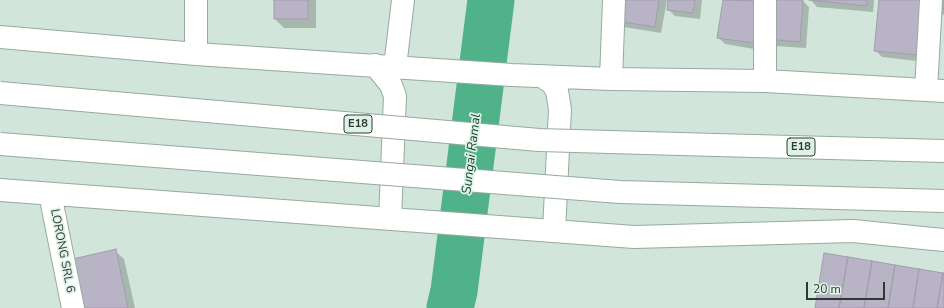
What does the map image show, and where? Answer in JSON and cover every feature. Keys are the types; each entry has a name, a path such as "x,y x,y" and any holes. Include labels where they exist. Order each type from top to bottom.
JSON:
{"main road":[{"path":"196,0 196,54"},
{"path":"390,219 395,96 385,66 403,0"},
{"path":"611,79 614,0"},
{"path":"765,0 765,81"},
{"path":"0,37 196,54 512,75 611,79 765,81 935,91 931,0"},
{"path":"395,96 402,86 425,69"},
{"path":"541,76 552,83 557,91 560,109 554,231"},
{"path":"560,109 566,91 584,78"},
{"name":"E18","path":"0,93 539,140 944,151"},
{"path":"0,144 620,192 944,201"},
{"path":"0,190 634,237 854,231 944,240"},
{"name":"LORONG SRL 6","path":"50,194 73,308"}],"building":[{"path":"274,0 308,0 308,19 274,19"},
{"path":"619,0 659,0 655,27 616,21"},
{"path":"668,0 695,0 693,13 667,10"},
{"path":"723,0 759,1 753,43 717,38"},
{"path":"769,0 803,0 800,42 766,39"},
{"path":"809,0 867,0 867,6"},
{"path":"879,0 944,0 944,9 935,8 919,55 874,51"},
{"path":"116,249 128,308 84,308 73,259"},
{"path":"824,253 848,257 839,308 815,308"},
{"path":"848,257 872,261 864,308 839,308"},
{"path":"872,261 895,265 888,308 864,308"},
{"path":"895,265 919,269 913,308 888,308"},
{"path":"919,269 943,273 937,308 913,308"},
{"path":"943,273 944,308 937,308"}],"waterway":[{"name":"Sungai Ramal","path":"450,308 454,291 491,0"}]}
